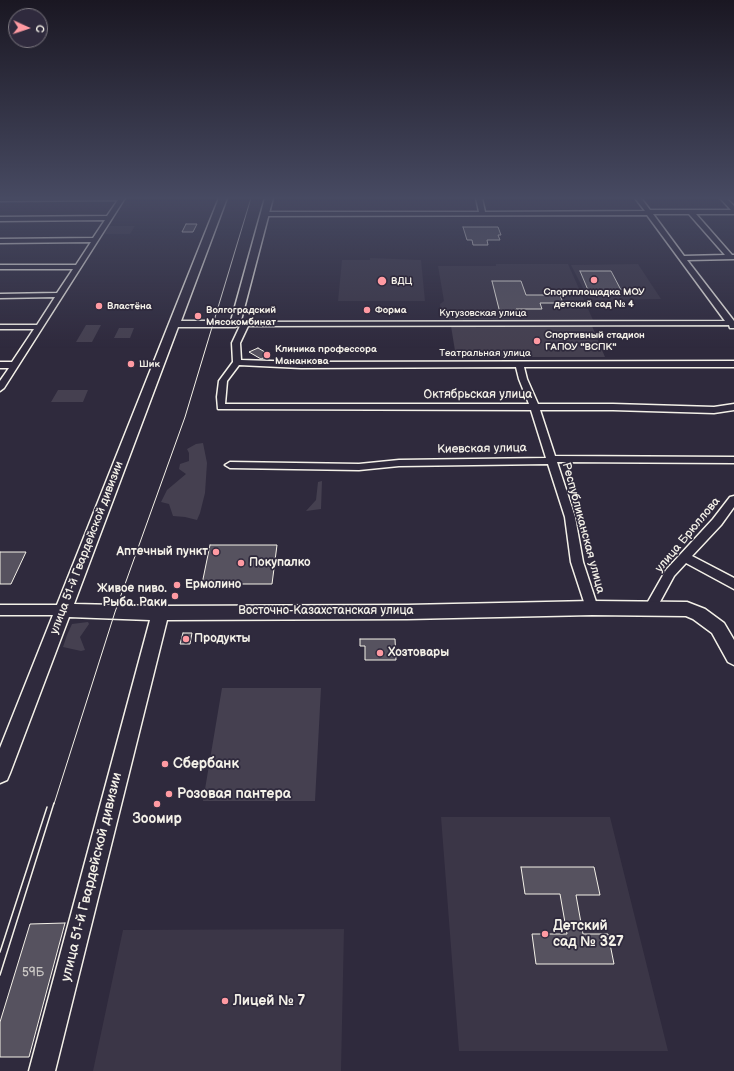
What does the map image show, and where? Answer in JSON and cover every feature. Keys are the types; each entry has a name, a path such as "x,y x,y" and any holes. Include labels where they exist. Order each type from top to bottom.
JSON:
{"main road":[{"name":"улица 51-й Гвардейской дивизии","path":"0,773 204,248"},
{"path":"175,324 240,324 257,248"},
{"name":"Восточно-Казахстанская улица","path":"64,610 110,612 407,612 592,608 688,609 699,614 718,628 734,657"},
{"name":"улица 51-й Гвардейской дивизии","path":"42,1071 160,612"}],"street":[{"path":"0,388 90,248"},
{"path":"675,248 733,325"},
{"path":"723,248 733,259"},
{"path":"682,258 733,259"},
{"path":"0,267 78,266"},
{"path":"0,296 60,295"},
{"path":"237,362 236,343 240,324"},
{"name":"Кутузовская улица","path":"240,324 733,325"},
{"path":"0,327 39,327"},
{"name":"Театральная улица","path":"237,362 301,365 734,364"},
{"name":"Октябрьская улица","path":"237,362 223,381 221,407 613,407 714,410 734,407"},
{"name":"Республиканская улица","path":"519,364 535,407 570,517 577,562 592,608"},
{"path":"0,365 15,365"},
{"name":"Киевская улица","path":"230,465 359,466 399,463 552,461 558,459 734,460"},
{"name":"улица Брюллова","path":"651,608 670,573 684,557 730,512 734,500"},
{"path":"684,557 734,584"},
{"name":"Восточно-Казахстанская улица","path":"0,610 64,610"}],"shaded area":[{"name":"ВДЦ","path":"370,258 421,260 425,301 338,301 342,260 370,260"},
{"path":"496,264 568,264 593,320 449,320 447,314 441,314 440,304 444,301 438,266 496,266"},
{"path":"638,264 661,299 589,300 571,265"},
{"path":"86,325 101,325 92,342 76,342"},
{"path":"451,326 592,326 605,357 456,357"},
{"path":"119,328 134,328 130,338 114,338"},
{"path":"58,390 88,390 83,402 51,402"},
{"path":"203,443 207,463 205,493 200,513 197,520 173,516 169,504 161,502 167,490 186,474 179,469 180,464 189,461 189,453 187,449 196,444"},
{"path":"322,481 321,509 306,511 316,500 318,482"},
{"path":"88,622 89,624 80,637 85,650 81,651 63,647 72,624"},
{"path":"222,688 321,688 315,801 203,801"},
{"name":"Детский сад № 327","path":"441,817 610,817 668,1051 459,1051"},
{"name":"Лицей № 7","path":"344,929 341,1071 93,1071 123,930"}],"building":[{"path":"580,271 611,271 621,290 588,290"},
{"path":"492,281 521,281 526,295 560,295 563,303 540,303 542,309 516,309 517,313 500,313"},
{"name":"Клиника профессора Мананкова","path":"258,348 270,355 261,359 249,352"},
{"name":"Покупалко","path":"210,545 277,545 272,584 202,584"},
{"path":"0,552 26,552 11,584 0,584"},
{"name":"Продукты","path":"183,633 192,633 190,644 180,644"},
{"name":"Хозтовары","path":"360,639 395,639 396,660 365,660 365,646 360,646"},
{"name":"Детский сад № 327","path":"521,867 594,867 600,895 576,895 583,934 608,934 614,964 536,964 532,934 567,934 560,894 525,894"},
{"path":"65,923 29,1057 0,1057 0,1022 30,924"}],"tram line":[{"path":"54,804 115,612 185,417 236,248"},
{"path":"0,975 54,803"},
{"path":"0,952 47,807"}],"place":[{"name":"Спортплощадка МОУ детский сад № 4","path":"594,280"},
{"name":"ВДЦ","path":"382,281"},
{"name":"Властёна","path":"99,306"},
{"name":"Форма","path":"367,310"},
{"name":"Волгоградский Мясокомбинат","path":"198,316"},
{"name":"Спортивный стадион ГАПОУ \"ВСПК\"","path":"537,341"},
{"name":"Клиника профессора Мананкова","path":"267,355"},
{"name":"Шик","path":"131,364"},
{"name":"Аптечный пункт","path":"216,552"},
{"name":"Покупалко","path":"241,563"},
{"name":"Ермолино","path":"177,585"},
{"name":"Живое пиво. Рыба. Раки","path":"175,596"},
{"name":"Продукты","path":"186,639"},
{"name":"Хозтовары","path":"380,653"},
{"name":"Сбербанк","path":"165,764"},
{"name":"Розовая пантера","path":"169,794"},
{"name":"Зоомир","path":"157,804"},
{"name":"Детский сад № 327","path":"545,934"},
{"name":"Лицей № 7","path":"225,1001"}]}
